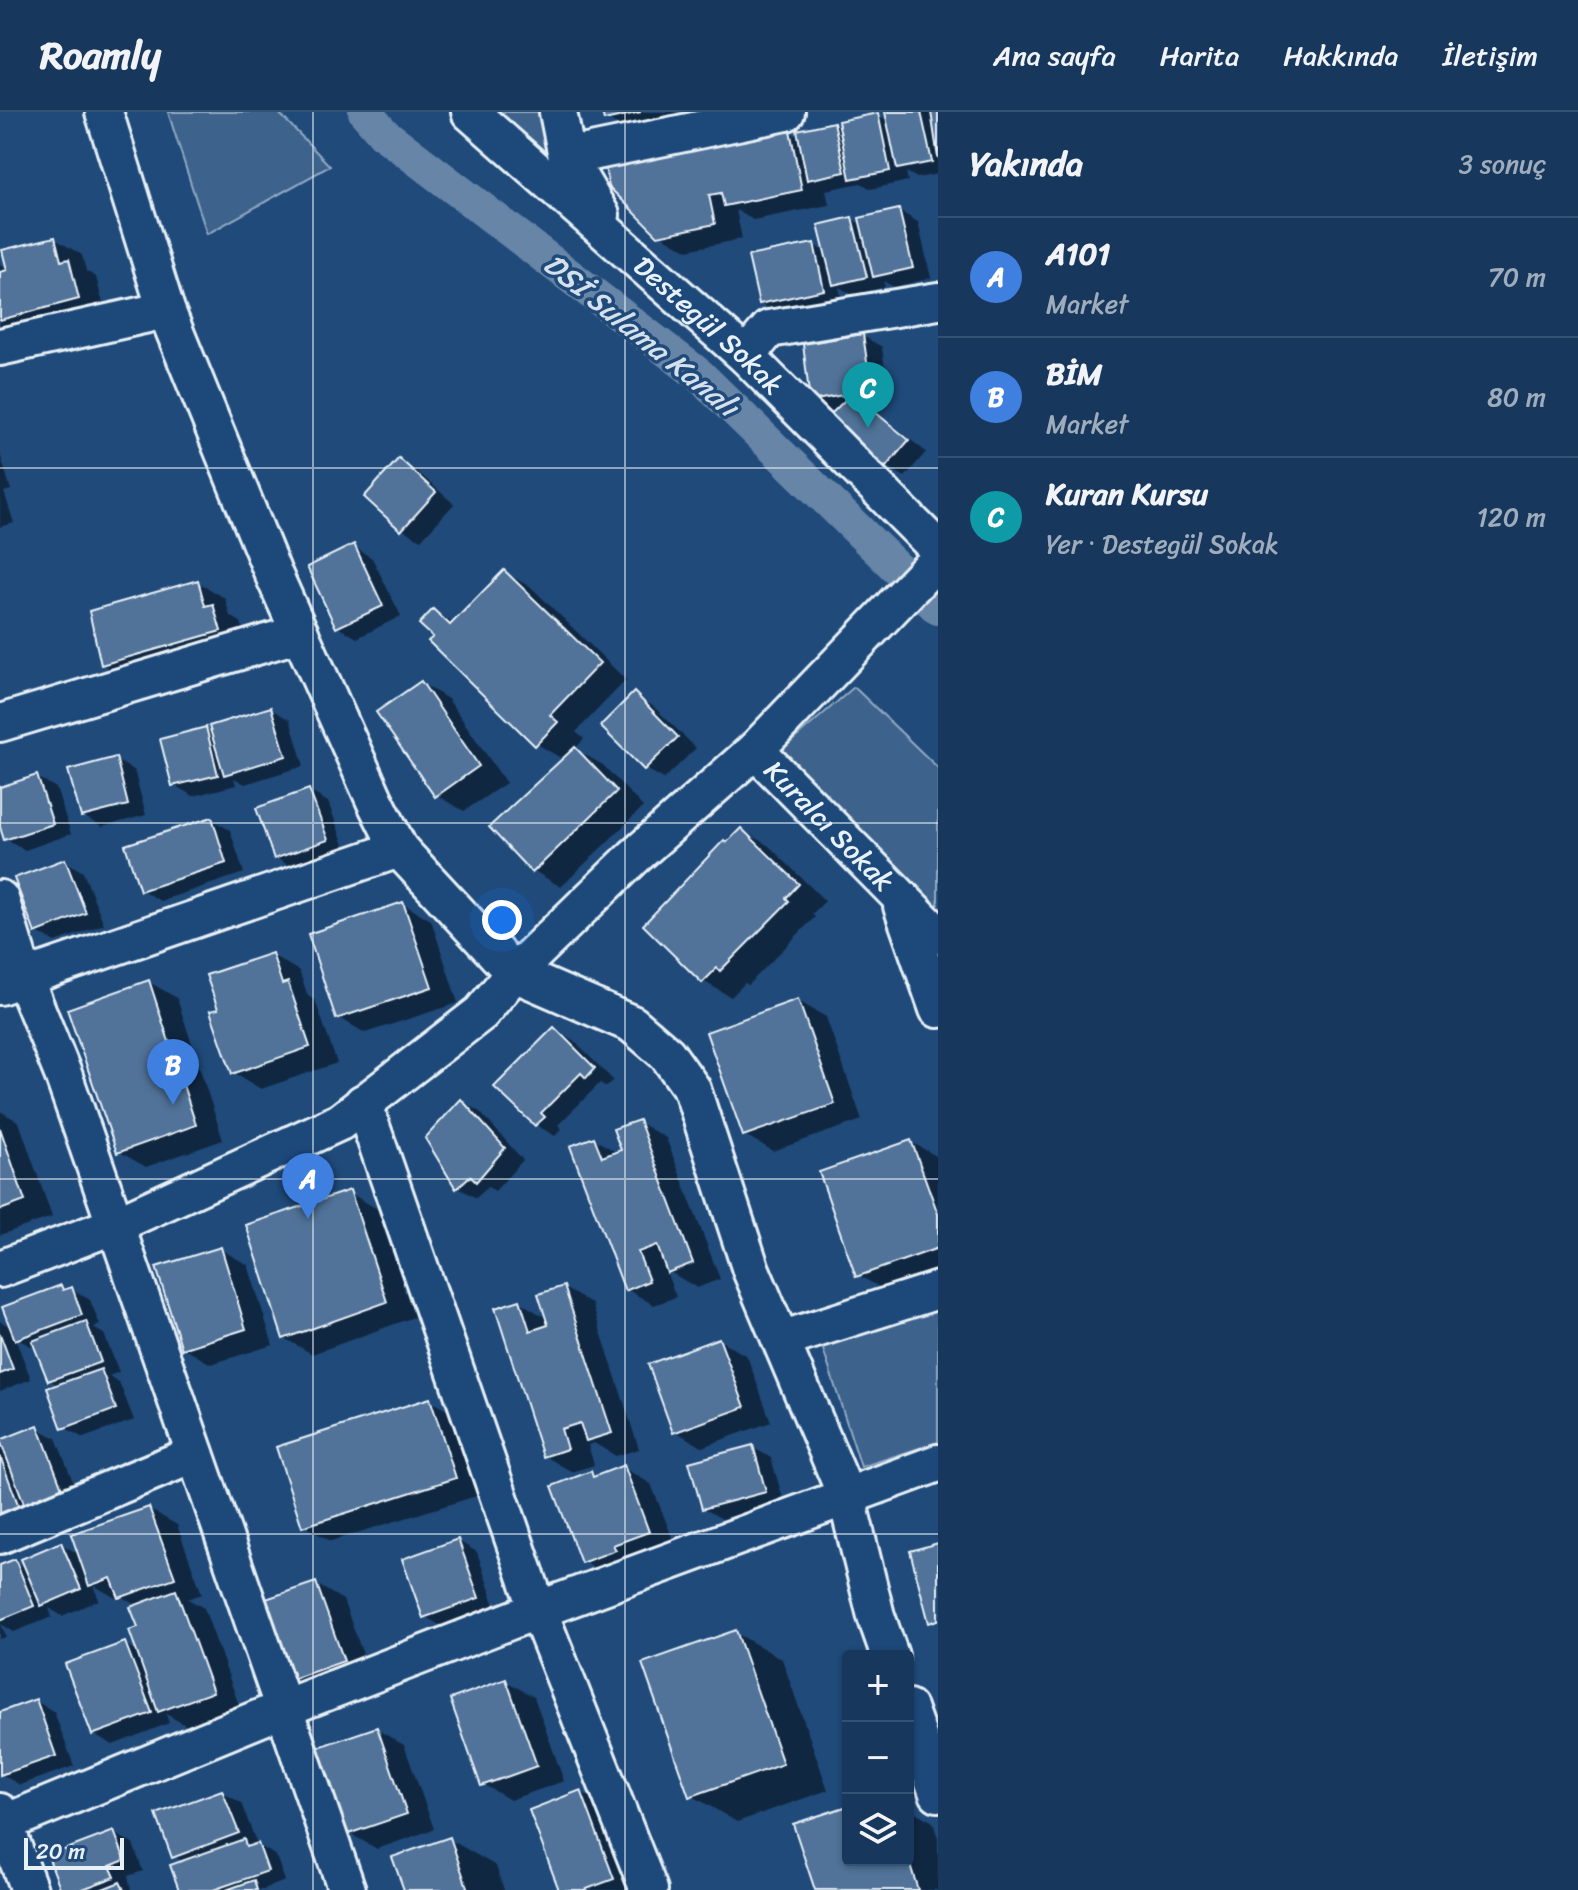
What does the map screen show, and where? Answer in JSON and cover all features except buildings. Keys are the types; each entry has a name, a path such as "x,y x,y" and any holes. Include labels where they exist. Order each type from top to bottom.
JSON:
{"street":[{"path":"104,112 166,310 272,571 399,849 514,973 632,1024 667,1054 692,1089 751,1270 846,1495 876,1616 888,1650"},
{"name":"Destegül Sokak","path":"470,112 746,356 934,561"},
{"path":"558,112 567,157 617,242"},
{"path":"567,157 786,112"},
{"path":"746,356 769,329 938,301"},
{"path":"0,347 166,310"},
{"path":"0,1269 115,1225 340,1122 481,1013 514,973 634,857 755,750 934,561"},
{"path":"0,723 300,633"},
{"name":"Kuralcı Sokak","path":"755,750 938,935"},
{"path":"12,982 399,849"},
{"path":"899,897 938,1009"},
{"path":"0,899 12,982 63,1074 347,1890"},
{"path":"363,1103 538,1610 649,1890"},
{"path":"781,1340 938,1290"},
{"path":"0,1535 195,1454"},
{"path":"29,1890 1,1820 538,1610 938,1463"},
{"path":"913,1722 938,1793"}],"shaded area":[{"path":"168,112 278,112 330,166 207,234"},
{"path":"487,112 542,112 551,154 533,156"},
{"path":"854,687 938,768 938,926 775,756"},
{"path":"938,1301 938,1442 861,1467 822,1346"}],"waterway":[{"name":"DSİ Sulama Kanalı","path":"365,112 384,134 698,374 938,608"}],"place":[{"name":"Kuran Kursu","path":"868,428"},
{"name":"BİM","path":"173,1105"},
{"name":"A101","path":"308,1219"}]}
